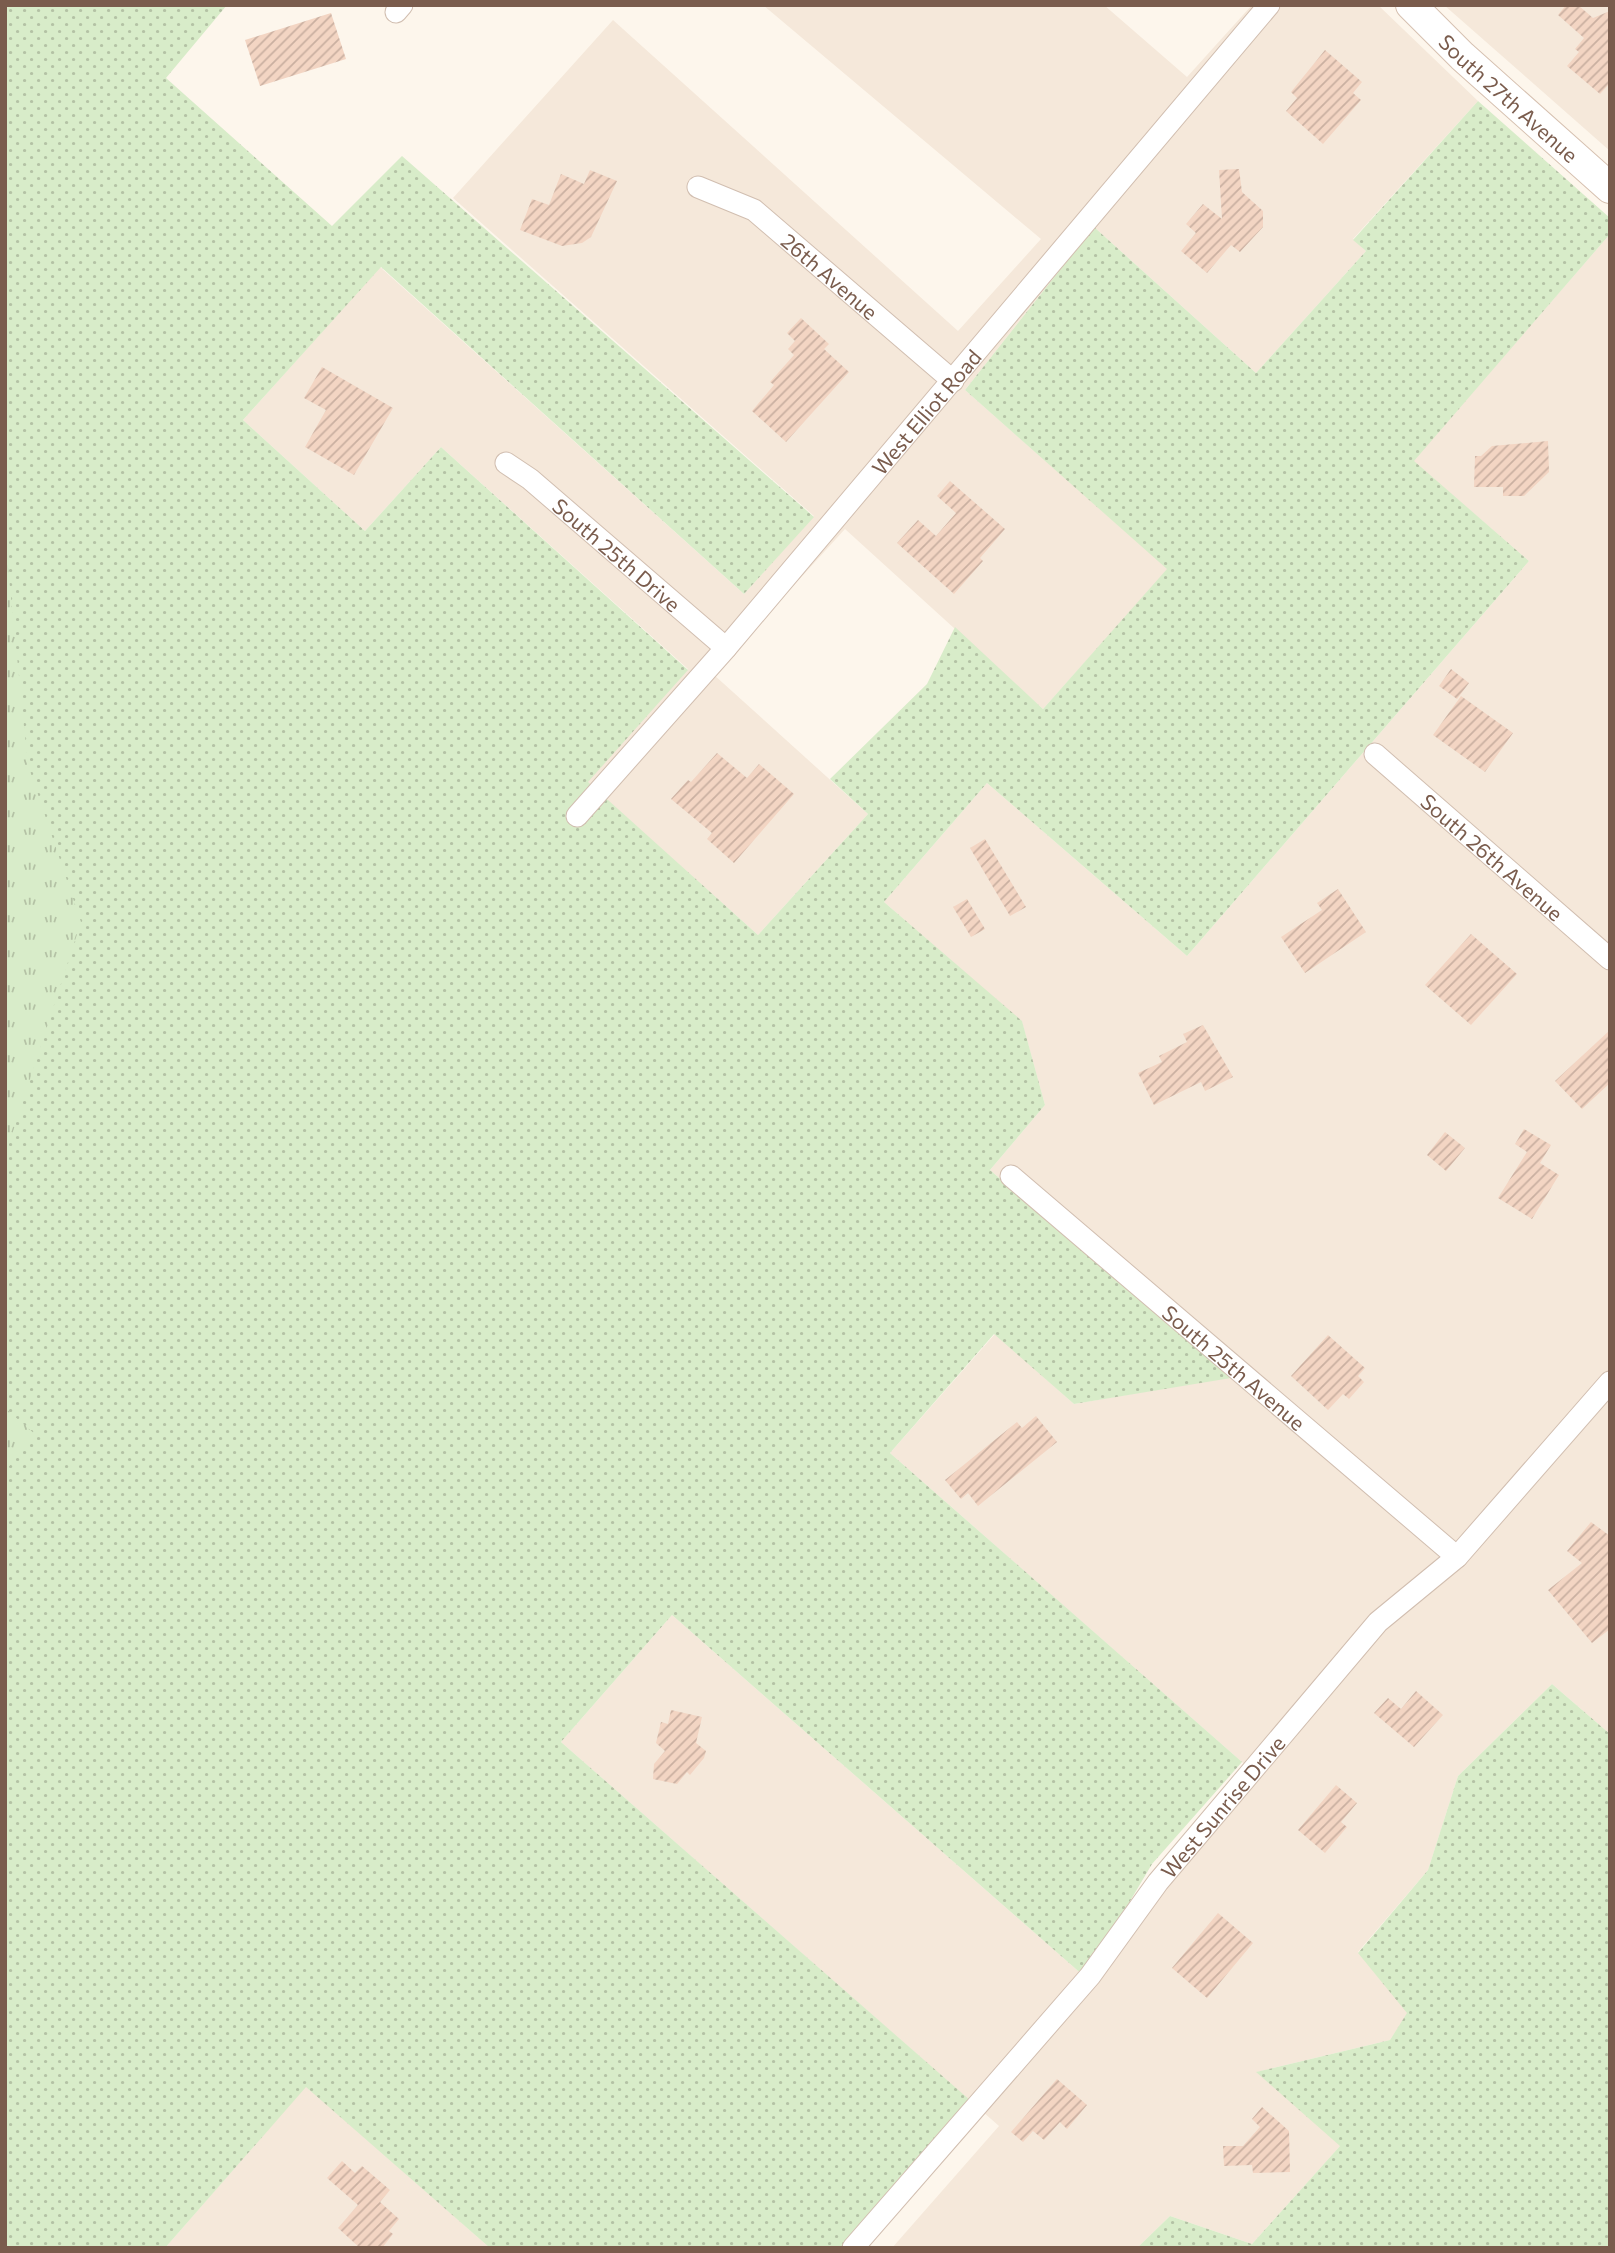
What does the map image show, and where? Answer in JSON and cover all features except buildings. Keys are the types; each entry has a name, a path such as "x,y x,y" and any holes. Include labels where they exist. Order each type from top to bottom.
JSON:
{"street":[{"name":"West Elliot Road","path":"577,816 726,648 953,382 1269,5"},
{"name":"South 27th Avenue","path":"1411,5 1462,56 1610,188"},
{"name":"26th Avenue","path":"698,187 754,210 953,382"},
{"name":"South 25th Drive","path":"506,463 530,479 726,648"},
{"name":"South 26th Avenue","path":"1375,754 1610,959"},
{"name":"South 25th Avenue","path":"1011,1175 1457,1558"},
{"name":"West Sunrise Drive","path":"853,2248 1090,1976 1158,1882 1378,1622 1457,1558 1610,1382"}],"shaded area":[{"path":"763,5 1104,5 1187,77 1252,5 1378,5 1478,101 1353,239 1366,251 1256,373 1094,227 965,390 1168,569 1043,709 845,529 713,674 868,814 758,935 587,782 688,669 441,447 365,531 243,420 380,267 744,594 814,516 453,198 613,20 958,331 1041,239"},
{"path":"1444,5 1610,5 1610,151"},
{"path":"1610,234 1610,1734 1552,1684 1458,1776 1428,1870 1358,1952 1408,2013 1390,2040 1257,2072 1341,2145 1252,2244 1170,2216 1137,2248 892,2248 999,2126 561,1742 672,1615 1085,1977 1259,1777 890,1453 995,1334 1074,1404 1230,1377 990,1170 1045,1105 1022,1022 884,902 987,783 1187,956 1529,561 1413,461"},
{"path":"306,2086 490,2248 165,2248"}],"green space":[{"path":"5,5 227,5 166,78 332,226 402,156 814,517 744,594 381,267 243,420 365,531 441,447 688,670 588,782 758,935 868,814 830,779 927,684 955,627 1043,709 1167,569 965,390 1094,227 1256,373 1366,251 1353,240 1478,101 1610,218 1610,234 1414,461 1529,561 1187,956 987,783 884,902 1022,1021 1045,1105 990,1170 1231,1378 1074,1404 994,1334 890,1453 1242,1762 1152,1864 1085,1977 672,1615 561,1742 971,2101 842,2248 490,2248 306,2087 165,2248 5,2248"},
{"path":"5,538 28,765 81,922 5,1156"},
{"path":"5,1408 36,1435 5,1471"},
{"path":"1552,1684 1610,1734 1610,2248 1137,2248 1170,2216 1252,2244 1340,2146 1256,2072 1390,2040 1407,2013 1358,1953 1428,1870 1458,1776"}]}
